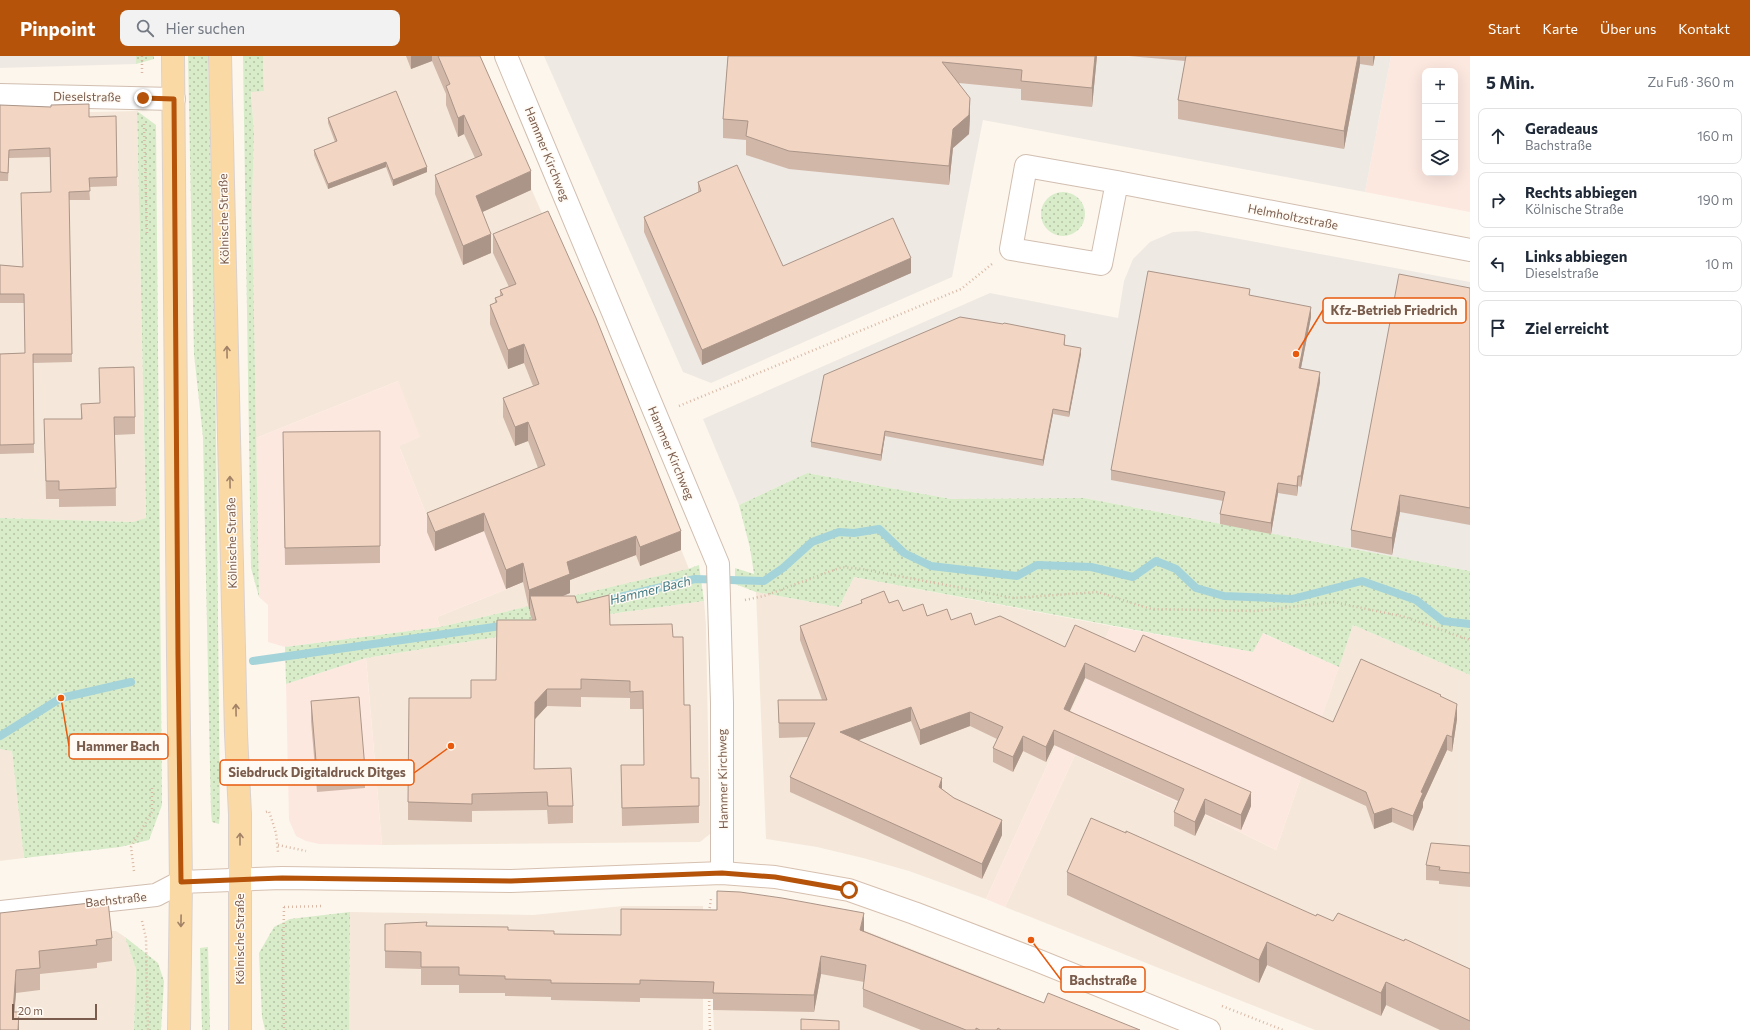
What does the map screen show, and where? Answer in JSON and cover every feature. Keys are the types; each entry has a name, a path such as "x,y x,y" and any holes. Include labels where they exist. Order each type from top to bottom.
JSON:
{"main road":[{"path":"173,56 177,639 181,882 179,1030"},
{"name":"Kölnische Straße","path":"220,56 236,734 240,814 240,1030"}],"street":[{"name":"Hammer Kirchweg","path":"506,56 718,564 724,853 722,873"},
{"name":"Dieselstraße","path":"0,95 174,99"},
{"name":"Helmholtzstraße","path":"1011,249 1026,166 1470,250"},
{"path":"1011,249 1101,264 1117,182"},
{"name":"Bachstraße","path":"0,912 137,898 156,895 181,882 240,878 511,881 722,873 775,877 849,890 914,913 1039,961 1209,1030"}],"path":[{"path":"142,56 147,241"},
{"path":"655,415 961,289 1011,249"},
{"path":"719,599 764,596 842,567 862,569 1014,598 1098,592 1151,609 1255,611 1334,602 1405,618 1470,640"},
{"path":"148,1030 146,938 137,898 131,847 152,812 152,780"},
{"path":"709,920 712,894 722,873"},
{"path":"284,907 331,906"},
{"path":"709,991 710,1030"}],"shaded area":[{"path":"0,56 136,56 136,64 0,68"},
{"path":"263,56 473,56 595,334 689,569 440,627 437,617 612,547 432,529 399,446 398,381 256,438 252,203 254,134 251,91 264,91"},
{"path":"544,56 1391,56 1365,192 983,120 952,277 711,383 683,372"},
{"path":"1391,56 1470,56 1470,212 1365,192"},
{"path":"137,111 146,519 133,522 0,518 0,114"},
{"path":"1197,231 1470,282 1470,571 1084,498 951,499 807,473 739,505 703,419 990,293 1118,318 1124,281 1133,259 1150,242 1173,232"},
{"path":"398,381 420,437 399,446 432,529 550,482 612,547 437,617 440,627 285,647 268,642 268,605 259,597 256,438"},
{"path":"854,577 1111,626 986,899 909,871 863,858 817,847 766,839 756,592 839,607"},
{"path":"704,601 706,625 710,834 700,842 382,845 366,658 497,637 608,607 610,614"},
{"path":"1353,625 1470,675 1470,1030 1315,1030 1005,907 1075,755 1206,815 1276,850"},
{"path":"1111,626 1253,652 1262,633 1339,667 1276,850 1206,815 1075,755 1005,907 986,899"},
{"path":"366,658 382,845 319,844 306,841 296,836 289,820 286,684"},
{"path":"0,749 12,750 24,858 0,861"},
{"path":"623,906 703,906 703,1030 349,1030 350,912 533,915"},
{"path":"717,908 782,915 864,930 1020,992 1005,1030 714,1030 713,1009"},
{"path":"116,931 125,937 136,969 134,1030 0,1030 0,936"}],"green space":[{"path":"136,56 154,56 154,59 136,64"},
{"path":"188,56 208,56 215,337 219,824 212,822 211,813 203,437 194,354"},
{"path":"243,56 263,56 264,91 251,92 254,134 252,203 259,597 251,568"},
{"path":"137,111 156,125 162,805 149,840 120,847 24,858 12,751 0,749 0,518 133,522 146,518"},
{"path":"1063,192 1075,196 1081,202 1085,214 1081,226 1075,232 1063,236 1051,232 1045,226 1041,214 1045,202 1051,196"},
{"path":"807,473 951,499 1084,498 1470,571 1470,675 1353,625 1339,667 1263,633 1253,652 854,577 839,607 756,592 735,584 735,568 754,574 750,548 739,505"},
{"path":"699,565 704,601 610,614 608,607 497,637 366,658 286,684 285,647 440,627 688,569"},
{"path":"350,912 349,1030 265,1030 262,1017 259,953 274,927 290,919"},
{"path":"125,937 158,963 164,981 161,1030 134,1030 136,969"},
{"path":"208,947 210,1030 202,1030 200,948"}],"building":[{"path":"438,56 480,56 531,171 476,196 491,234 463,246 435,175 482,155 464,115 458,118 446,86 450,84"},
{"path":"728,56 1095,56 1092,88 1021,81 1022,70 942,62 970,98 969,115 953,129 949,166 789,151 746,136 748,121 723,119"},
{"path":"1186,56 1358,56 1344,131 1178,100"},
{"path":"396,91 427,167 393,180 386,162 328,184 314,150 337,141 328,118"},
{"path":"89,104 89,117 116,116 117,177 89,178 90,191 69,192 72,354 33,354 34,444 0,445 0,354 25,353 24,294 0,294 0,265 23,267 21,193 51,192 50,148 9,150 8,173 0,172 0,105 51,107 51,105"},
{"path":"737,165 783,266 893,218 911,258 702,350 644,217 701,191 698,182"},
{"path":"548,211 596,318 681,531 640,547 636,536 567,562 570,574 529,590 523,563 506,570 484,513 435,532 427,513 545,465 528,422 515,427 503,398 539,384 524,344 508,350 490,305 497,302 495,298 503,295 500,290 516,284 493,234"},
{"path":"1148,271 1250,289 1249,295 1311,307 1299,368 1320,372 1301,476 1298,476 1297,486 1278,483 1271,523 1220,514 1225,492 1111,470"},
{"path":"1399,274 1470,288 1470,508 1400,495 1392,538 1351,530"},
{"path":"960,317 1004,323 1065,335 1064,345 1081,348 1069,412 1053,409 1043,460 885,431 881,455 811,442 824,375"},
{"path":"134,367 135,417 114,417 116,488 59,490 59,481 46,481 44,419 82,419 81,404 100,403 99,368"},
{"path":"380,431 380,546 285,548 283,432"},
{"path":"884,591 889,603 898,600 903,611 923,604 927,616 947,609 951,620 971,613 975,625 1000,616 1065,647 1075,625 1135,652 1143,635 1333,722 1361,659 1441,695 1440,696 1457,704 1452,737 1447,735 1421,792 1423,793 1413,816 1392,808 1374,814 1366,792 1085,663 1064,709 1251,792 1241,815 1205,799 1195,822 1174,812 1184,789 1054,730 1046,747 1023,736 1013,757 993,748 1003,727 970,712 920,730 911,707 840,732 942,778 939,787 954,798 1002,820 982,864 790,777 815,723 779,723 778,700 827,700 800,626 862,603 861,600"},
{"path":"609,595 610,625 672,624 673,637 683,637 684,705 690,705 691,778 699,778 699,806 622,808 621,765 644,765 643,691 630,692 630,681 581,679 581,689 547,689 535,702 534,769 571,768 573,806 548,806 547,792 472,794 472,804 408,802 409,698 471,698 471,680 496,680 497,620 536,620 530,596 575,596 577,603"},
{"path":"359,697 365,769 317,773 311,701"},
{"path":"1091,818 1126,833 1126,831 1316,916 1317,914 1333,921 1338,913 1404,941 1405,939 1470,969 1470,1021 1386,982 1381,993 1267,942 1259,960 1067,872"},
{"path":"1431,843 1470,846 1470,873 1439,870 1440,867 1426,865"},
{"path":"717,891 740,892 782,898 864,913 860,930 1044,1003 1048,993 1140,1030 1001,1030 998,1028 997,1030 980,1030 976,1028 976,1030 966,1030 863,989 866,965 821,956 814,995 713,993 714,982 640,980 640,984 551,983 551,980 505,979 505,976 459,975 459,967 421,967 421,952 385,951 385,924 427,922 426,926 508,927 508,930 554,931 554,934 621,935 621,909 717,910"},
{"path":"108,901 112,938 96,940 97,945 39,951 40,968 16,970 13,1012 19,1012 18,1030 0,1030 0,913"},
{"path":"801,1019 839,1021 839,1030 801,1030"}],"waterway":[{"name":"Hammer Bach","path":"599,602 695,579 764,581 783,568 812,542 839,532 854,533 879,529 904,553 931,566 1017,576 1037,565 1091,567 1133,577 1156,561 1176,569 1196,588 1224,596 1292,599 1362,581 1416,600 1443,621 1470,624"},
{"name":"Hammer Bach","path":"253,661 508,625"},
{"name":"Hammer Bach","path":"0,736 61,698 131,682"}],"place":[{"name":"Kfz-Betrieb Friedrich","path":"1296,354"},
{"name":"Hammer Bach","path":"61,698"},
{"name":"Siebdruck Digitaldruck Ditges","path":"451,746"},
{"name":"Bachstraße","path":"1031,940"}],"route":[{"path":"143,98 174,99 181,882 240,878 511,881 722,873 775,877 849,890"}]}
